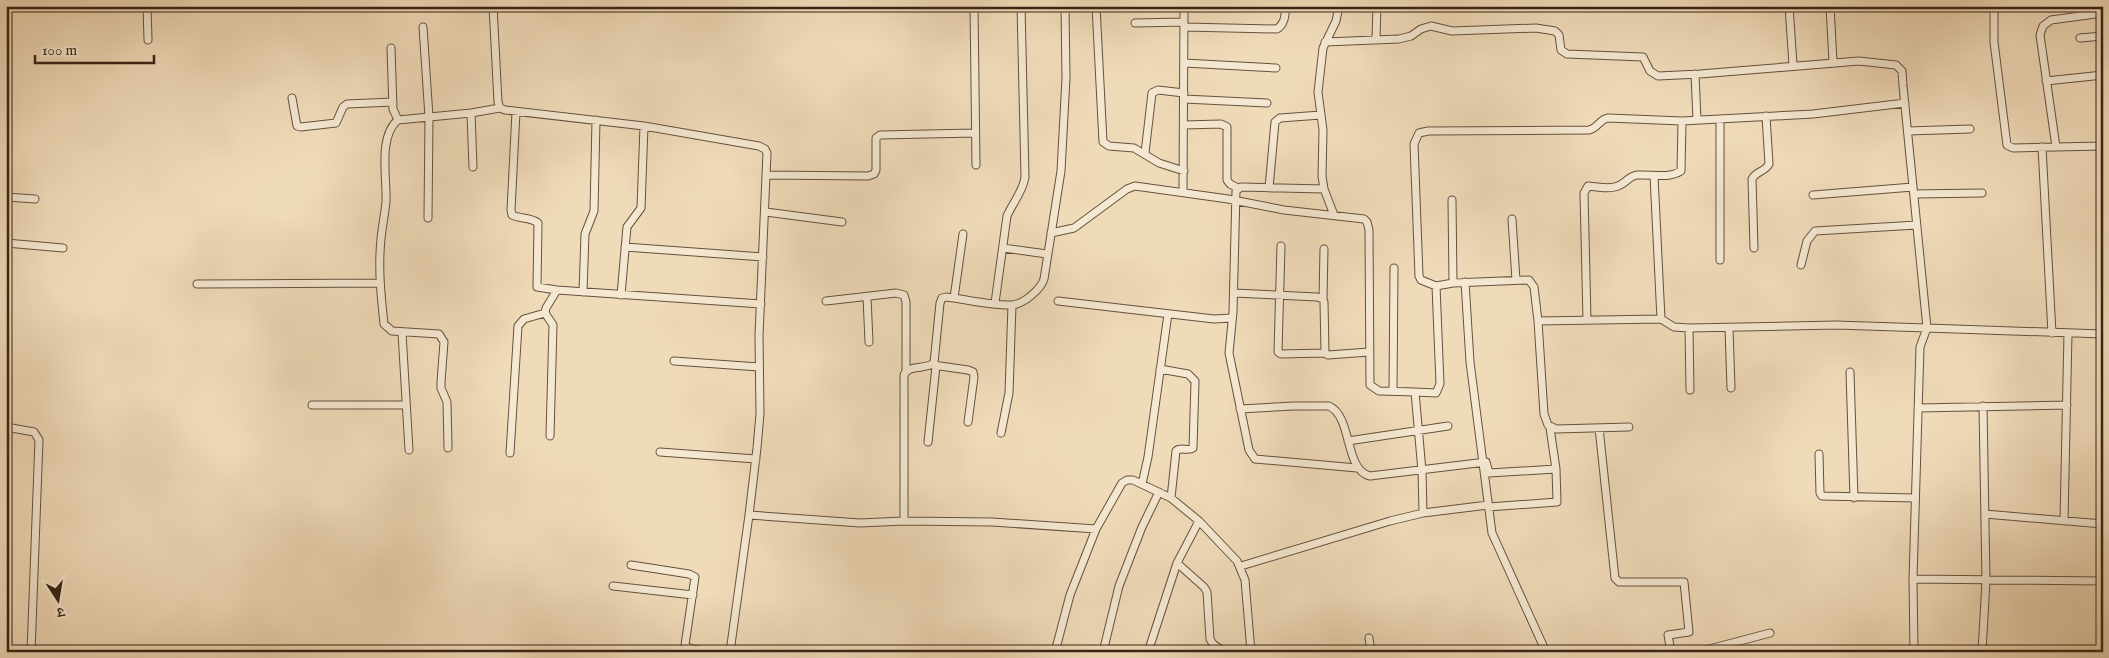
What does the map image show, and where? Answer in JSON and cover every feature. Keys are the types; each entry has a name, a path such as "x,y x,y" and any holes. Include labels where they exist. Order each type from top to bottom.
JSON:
{"street":[{"path":"147,6 148,40"},
{"path":"493,6 496,87 500,108"},
{"path":"974,6 976,166"},
{"path":"994,303 1007,216 1022,191 1026,177 1022,6"},
{"path":"928,442 940,303 942,298 1012,305 1022,302 1043,283 1061,171 1066,78 1065,6"},
{"path":"1096,6 1102,140 1109,146 1134,148 1159,163 1184,171"},
{"path":"1184,6 1184,192"},
{"path":"1135,23 1277,29 1284,22 1286,6"},
{"path":"1334,214 1324,189 1321,165 1323,140 1318,92 1325,42 1336,21 1339,6"},
{"path":"1376,40 1377,6"},
{"path":"1789,6 1794,66"},
{"path":"1830,6 1833,62"},
{"path":"1994,6 1994,42 2008,145 2013,148 2103,146"},
{"path":"2056,147 2040,35 2043,26 2051,20 2103,13"},
{"path":"1325,42 1376,40 1411,36 1421,29 1431,26 1452,31 1536,28 1555,31 1558,35 1561,50 1567,54 1643,58 1650,71 1658,76 1833,62 1859,61 1896,65 1902,72 1927,328 1920,347 1913,579 1914,652"},
{"path":"423,27 429,117 428,218"},
{"path":"2080,38 2103,36"},
{"path":"391,48 394,114 398,120"},
{"path":"1184,63 1276,68"},
{"path":"1695,74 1697,120"},
{"path":"2046,81 2103,75"},
{"path":"1145,153 1152,93 1158,90 1184,96 1267,102"},
{"path":"292,98 295,122 297,126 301,127 336,123 343,107 351,103 393,102"},
{"path":"1241,566 1390,521 1423,513 1488,506 1557,502 1556,469 1550,428 1544,414 1538,321 1532,283 1529,280 1516,280 1465,282 1436,286 1421,280 1418,276 1414,144 1419,133 1428,131 1589,130 1596,128 1602,120 1608,118 1682,121 1813,114 1905,103"},
{"path":"448,448 447,402 441,388 444,342 442,336 439,334 402,333 388,330 384,324 380,283 381,239 386,202 387,138 393,124 398,120 500,108 516,112 644,126 759,146 764,149 767,153 768,175 761,304 760,414 750,516 730,652"},
{"path":"516,112 512,213 516,217 538,223 536,285 540,288 557,290 761,304"},
{"path":"470,113 473,167"},
{"path":"1269,188 1275,122 1280,118 1321,115"},
{"path":"1754,248 1752,179 1755,173 1767,168 1769,164 1766,116"},
{"path":"1720,119 1720,260"},
{"path":"583,292 584,234 594,211 596,120"},
{"path":"1587,320 1585,189 1588,186 1615,187 1631,177 1673,175 1681,171 1682,121"},
{"path":"1184,125 1221,124 1227,127 1227,180 1238,188 1324,189"},
{"path":"621,295 628,224 641,208 644,126"},
{"path":"1908,131 1970,129"},
{"path":"768,175 868,176 874,174 876,170 876,138 880,135 975,133"},
{"path":"2042,148 2052,333"},
{"path":"1654,176 1661,319"},
{"path":"1050,233 1074,228 1131,187 1140,186 1284,210 1334,214 1364,220 1368,226 1370,385 1379,391 1436,393 1440,384 1436,286"},
{"path":"1238,188 1229,362 1249,450 1255,459 1357,468 1370,476 1486,462 1488,472 1556,469"},
{"path":"1813,195 1914,191 1982,193"},
{"path":"6,197 34,199"},
{"path":"1452,200 1453,283"},
{"path":"766,212 842,222"},
{"path":"1512,219 1516,280"},
{"path":"1802,265 1807,241 1816,231 1917,225"},
{"path":"954,298 963,234"},
{"path":"6,243 62,248"},
{"path":"1281,246 1279,354 1325,353 1328,355 1369,352"},
{"path":"625,247 763,257"},
{"path":"1003,248 1047,254"},
{"path":"1324,249 1325,353"},
{"path":"1393,391 1394,268"},
{"path":"1465,282 1470,362 1492,533 1546,652"},
{"path":"197,284 380,283"},
{"path":"550,436 552,326 545,313 557,290"},
{"path":"1234,292 1317,297 1323,299"},
{"path":"826,301 896,293 904,295 906,302 904,521"},
{"path":"867,297 869,342"},
{"path":"1058,301 1214,319 1232,318"},
{"path":"1001,433 1009,393 1012,305"},
{"path":"510,452 518,326 524,319 545,313"},
{"path":"1142,484 1168,314"},
{"path":"1538,321 1661,319 1674,326 1688,328 1836,326 2103,334"},
{"path":"1688,328 1690,390"},
{"path":"1729,328 1731,388"},
{"path":"402,333 409,450"},
{"path":"2064,521 2068,333"},
{"path":"674,361 759,367"},
{"path":"906,371 934,366 973,372 974,378 968,422"},
{"path":"1160,369 1188,374 1195,381 1194,448 1190,450 1179,448 1176,451 1171,498"},
{"path":"1850,372 1854,498"},
{"path":"1415,392 1422,471 1423,513"},
{"path":"312,405 406,405"},
{"path":"1918,408 2067,405"},
{"path":"1240,409 1293,406 1329,406 1335,409 1340,416 1357,468"},
{"path":"1982,652 1986,581 1983,406"},
{"path":"1348,441 1448,426"},
{"path":"6,427 34,432 38,440 31,652"},
{"path":"1550,428 1629,427"},
{"path":"1599,428 1616,580 1619,582 1684,582 1689,632 1668,635 1671,652"},
{"path":"660,452 756,459"},
{"path":"1819,454 1820,494 1822,496 1915,498"},
{"path":"1055,652 1070,595 1096,529 1122,483 1129,479 1171,498 1199,521 1231,552 1241,566 1245,580 1251,652"},
{"path":"1103,652 1119,586 1142,527 1159,492"},
{"path":"1985,514 2103,524"},
{"path":"750,516 860,523 904,521 992,522 1096,529"},
{"path":"1148,652 1176,563 1199,521"},
{"path":"1176,563 1206,589 1210,639 1213,644 1224,652"},
{"path":"631,565 693,575 695,579 685,644 691,649 713,652"},
{"path":"1913,579 2103,581"},
{"path":"613,586 693,595"},
{"path":"1698,652 1770,633"},
{"path":"1370,638 1371,652"},
{"path":"925,651 938,652"}]}
